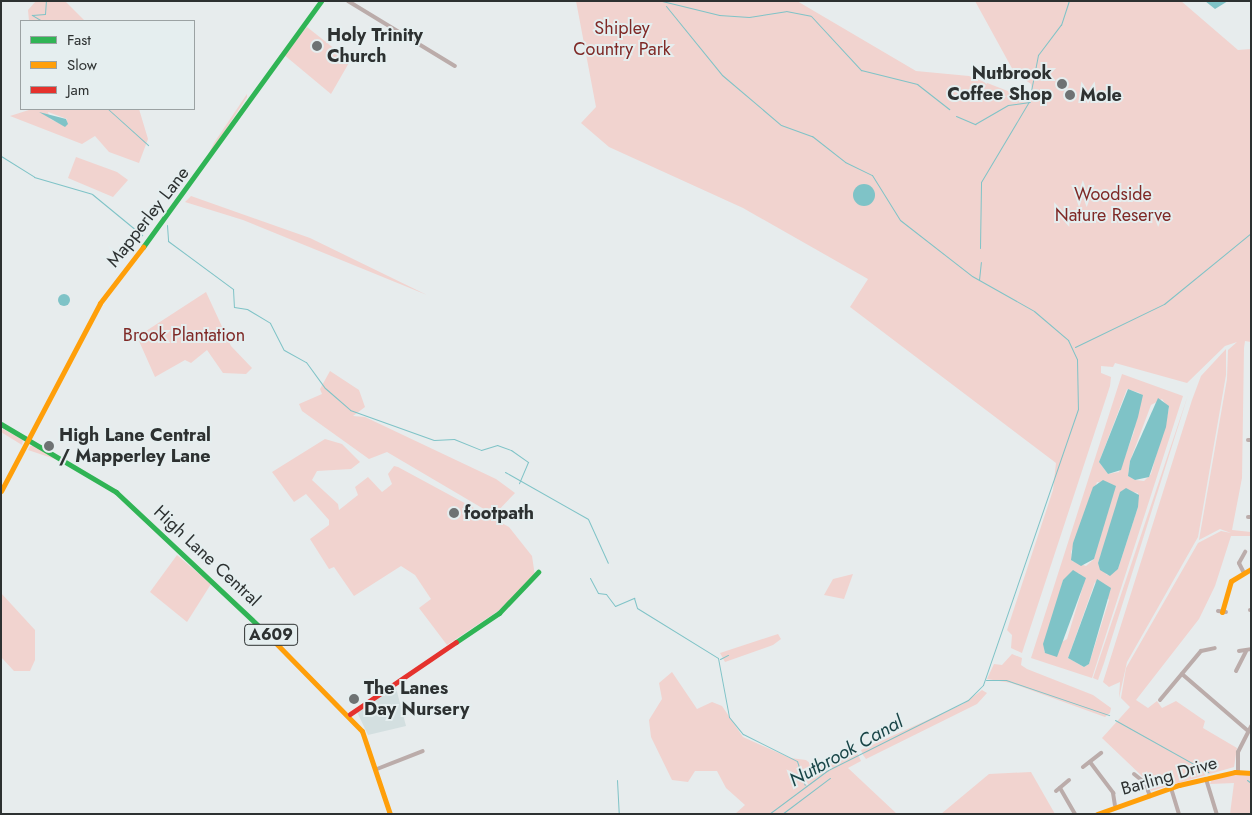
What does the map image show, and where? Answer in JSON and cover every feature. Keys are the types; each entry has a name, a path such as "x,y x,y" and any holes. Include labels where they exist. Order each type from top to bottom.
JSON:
{"street":[{"name":"Mapperley Lane","path":"1,491 100,303 193,182 303,22 320,1"},
{"path":"348,1 455,66"},
{"name":"A609","path":"1,424 29,438"},
{"name":"High Lane Central","path":"29,438 97,478 139,511 350,714"},
{"path":"1243,572 1239,563 1245,552"},
{"path":"1222,612 1229,586 1243,572 1251,569"},
{"path":"350,714 499,613 538,572"},
{"path":"1160,700 1202,648 1215,648"},
{"path":"1239,651 1249,650"},
{"path":"1236,672 1249,650"},
{"path":"1182,674 1248,731"},
{"path":"1210,707 1216,702"},
{"name":"A609","path":"350,714 377,769 390,814"},
{"path":"1238,772 1238,752 1251,726"},
{"path":"377,769 424,751"},
{"path":"1083,767 1101,754"},
{"path":"1090,762 1112,793 1115,805"},
{"name":"Barling Drive","path":"1097,814 1115,805 1150,796 1171,788 1238,772 1251,774"},
{"path":"1134,774 1145,784 1150,796"},
{"path":"1206,779 1217,814"},
{"path":"1069,780 1058,789 1075,814"},
{"path":"1171,788 1179,814"}],"shaded area":[{"path":"395,684 406,726 368,735 357,712"}],"green space":[{"path":"36,1 65,1 84,20 29,20 28,10"},
{"name":"Woodside Nature Reserve","path":"576,1 797,1 916,71 969,76 1013,93 1032,93 1031,84 1014,72 975,1 1181,1 1238,50 1251,49 1251,342 1245,341 1244,348 1242,478 1232,530 1251,532 1251,536 1231,536 1215,586 1199,619 1136,700 1148,708 1157,701 1162,708 1176,701 1205,721 1203,728 1237,748 1234,767 1151,791 1144,778 1102,738 1130,707 1121,698 1126,668 1198,543 1221,531 1231,533 1220,529 1199,540 1227,379 1228,350 1237,342 1225,346 1187,383 1115,363 1113,367 1101,366 1101,373 1111,377 1110,386 1022,653 1011,648 1012,635 1007,630 1053,490 1056,463 850,307 868,279 743,208 609,147 581,123 596,107"},
{"path":"307,27 350,61 331,94 283,54"},
{"path":"247,94 247,97 204,163 214,143"},
{"path":"29,110 139,110 148,139 139,163 109,152 95,136 82,144 10,116","holes":["48,112 67,119 65,126 50,119"]},
{"path":"76,157 117,172 128,180 113,197 68,178"},
{"path":"191,196 310,238 427,295 243,220 185,202"},
{"name":"Brook Plantation","path":"206,292 231,346 252,368 246,374 223,373 207,350 191,363 185,360 155,377 139,341 146,331"},
{"path":"1226,349 1226,375 1198,537 1127,662 1119,698 1120,682 1109,687 1103,682 1192,400 1201,376"},
{"path":"330,371 359,390 365,407 353,416 365,417 496,479 515,493 494,515 387,452 369,459 302,411 299,404 322,394 320,389"},
{"path":"1122,374 1183,396 1092,678 1031,658","holes":["1127,389 1140,393 1134,432 1119,472 1108,474 1099,462","1162,399 1169,409 1151,474 1144,481 1135,480 1128,476 1130,461 1151,405","1097,482 1111,484 1094,559 1086,566 1072,561 1071,552","1123,490 1138,493 1138,507 1118,569 1107,575 1098,563","1079,573 1084,583 1067,639 1044,652 1063,580","1095,582 1109,600 1089,664 1084,667 1068,658"]},
{"path":"1188,395 1104,663 1098,680 1093,678"},
{"path":"3,429 23,440 22,445 1,432"},
{"path":"325,439 342,444 360,462 351,469 317,471 312,480 338,504 339,510 358,495 355,487 368,477 382,492 392,484 388,474 394,466 398,467 509,527 532,556 535,576 498,611 447,645 419,608 431,599 415,575 401,566 354,596 334,567 329,569 310,539 329,525 329,520 306,494 294,502 272,472"},
{"path":"30,446 35,446 67,463 28,450"},
{"path":"177,555 211,584 187,622 150,592"},
{"path":"853,574 844,599 824,595 833,579"},
{"path":"1,593 35,630 35,660 30,671 14,671 1,657"},
{"path":"778,634 781,639 773,645 725,662 720,653"},
{"path":"1012,654 1022,658 1021,665 1027,669 1093,695 1111,708 1110,713 1105,717 1011,683 987,679 994,664 1002,665"},
{"path":"672,672 697,709 712,702 722,706 743,737 790,758 806,760 816,768 857,752 861,761 848,768 897,814 735,814 745,805 726,788 717,771 695,771 688,782 672,780 651,737 649,720 662,699 659,683"},
{"path":"982,690 987,693 977,704 866,759 863,755 861,750 963,704"},
{"path":"1031,772 1055,814 941,814 989,774"},
{"path":"1230,774 1251,776 1251,814 1230,814 1234,783 1210,784 1212,779"}],"water":[{"path":"1205,1 1228,1 1215,9"},
{"path":"39,112 66,119 68,124 65,127"},
{"path":"864,184 872,187 875,195 872,203 864,206 856,203 853,195 856,187"},
{"path":"62,294 66,294 70,300 66,306 62,306 58,302 58,298"},
{"path":"1128,389 1143,395 1138,417 1121,470 1108,474 1099,462"},
{"path":"1158,398 1169,406 1166,427 1149,477 1135,480 1128,476 1130,461"},
{"path":"1103,480 1116,486 1094,559 1081,566 1071,560 1073,543 1093,487"},
{"path":"1126,488 1139,495 1138,507 1118,569 1110,576 1100,570 1098,563 1120,492"},
{"path":"1073,570 1086,578 1057,657 1045,653 1043,644 1063,580"},
{"path":"1097,579 1111,588 1089,664 1084,667 1068,658"}],"waterway":[{"path":"40,20 32,15 45,14 46,1"},
{"path":"662,1 719,15 749,17 786,11 811,16 861,70 917,84 949,109"},
{"path":"1031,91 1038,55 1061,25 1069,1"},
{"name":"Nutbrook Canal","path":"666,6 722,75 781,125 812,136 845,162 872,175 900,220 972,276 1034,311 1068,340 1077,359 1078,409 983,685 968,700 828,770 769,814"},
{"path":"980,248 981,182 1031,98"},
{"path":"956,116 975,124 1008,105 1030,102"},
{"path":"109,110 148,145"},
{"path":"1,156 34,177 92,194 142,235"},
{"path":"167,225 168,241 233,289 234,307 247,309 270,323 284,350 306,362 325,388 350,410 434,440 454,439 481,450 497,445 511,450 528,462 519,483"},
{"path":"1075,347 1164,304 1251,233"},
{"path":"979,280 981,262"},
{"path":"505,472 588,519 608,563"},
{"name":"Nutbrook Canal","path":"590,578 598,593 606,594 615,606 634,598 637,608 718,658 729,717 743,734 797,761 805,785"},
{"path":"720,659 728,655"},
{"path":"986,680 1006,680 1109,715"},
{"path":"1115,720 1208,772"},
{"name":"Nutbrook Canal","path":"782,814 830,778"},
{"path":"617,780 619,814"},
{"path":"1247,780 1251,783"}],"traffic: fast":[{"path":"143,247 321,1"},
{"path":"1,424 116,492 264,631"},
{"path":"456,642 499,613 538,572"}],"traffic: slow":[{"path":"1,491 100,303 143,247"},
{"path":"1222,612 1231,581 1251,569"},
{"path":"264,631 362,731 390,814"},
{"path":"1097,814 1179,785 1235,772 1251,773"}],"traffic: jam":[{"path":"350,714 456,642"}],"place":[{"name":"Holy Trinity Church","path":"317,46"},
{"name":"Nutbrook Coffee Shop","path":"1062,84"},
{"name":"Mole","path":"1070,95"},
{"name":"High Lane Central / Mapperley Lane","path":"49,446"},
{"name":"footpath","path":"454,513"},
{"name":"The Lanes Day Nursery","path":"354,699"}],"park label":[{"name":"Shipley Country Park","path":"622,39"}]}
